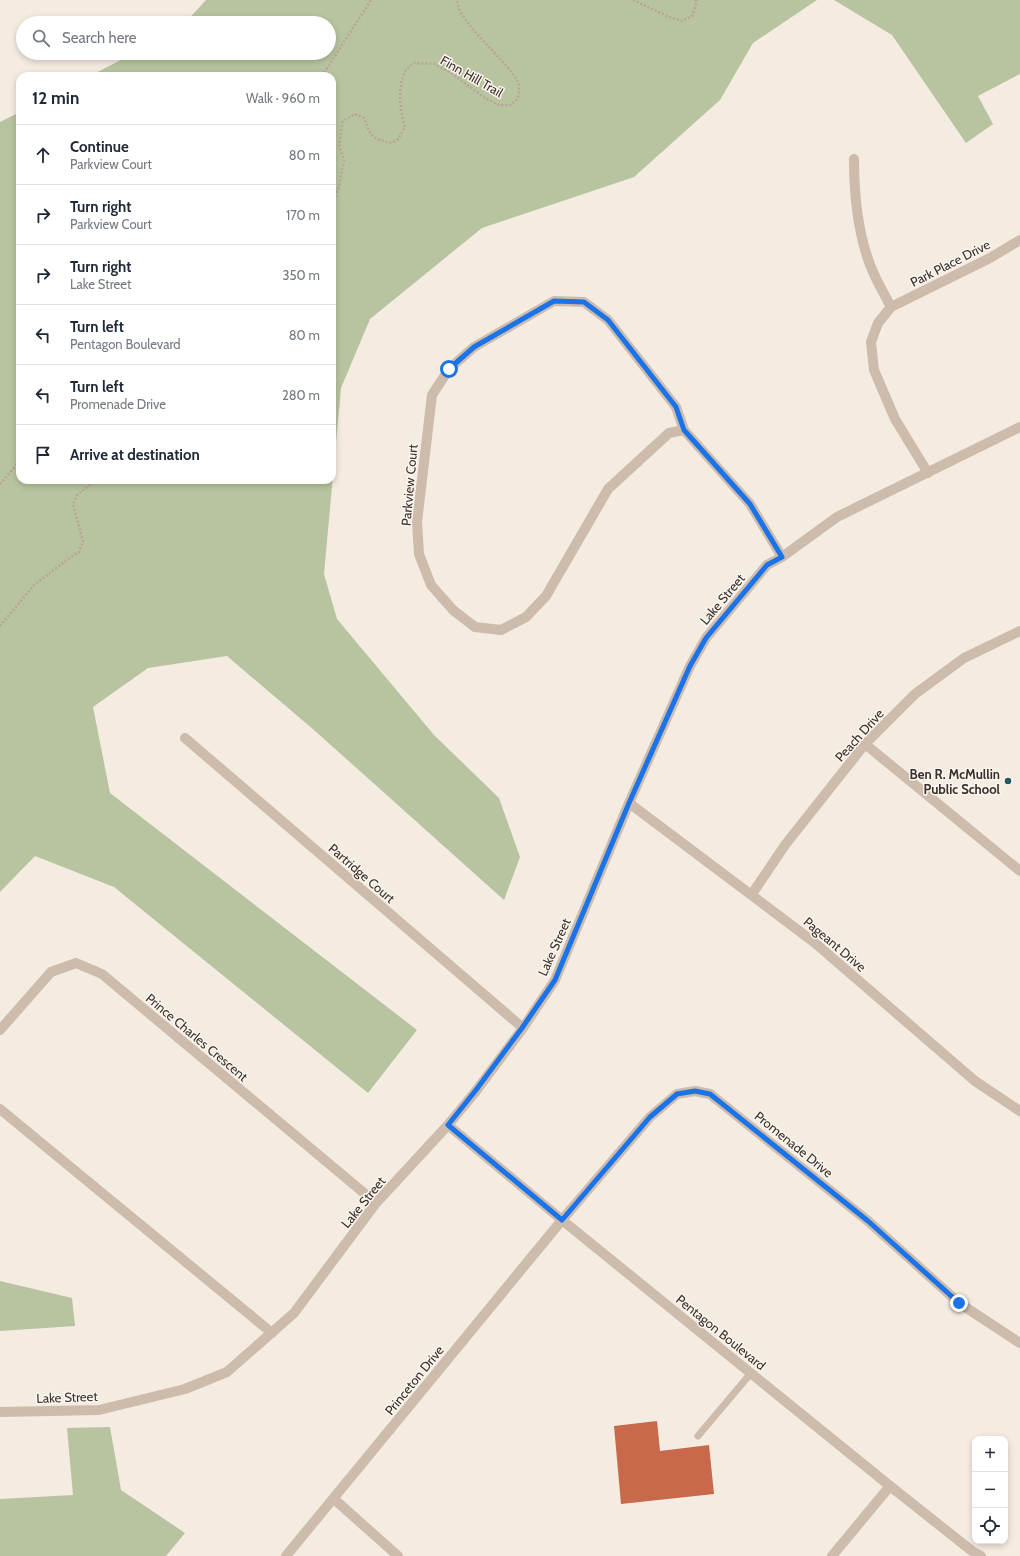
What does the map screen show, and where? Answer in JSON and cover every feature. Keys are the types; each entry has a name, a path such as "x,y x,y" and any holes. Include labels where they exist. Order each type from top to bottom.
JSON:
{"street":[{"path":"854,159 854,186 862,236 868,261 891,307 878,323 872,342 874,370 895,419 928,473"},
{"name":"Park Place Drive","path":"891,307 990,258 1020,240"},
{"name":"Parkview Court","path":"684,430 669,433 608,489 546,596 526,617 501,630 475,627 453,610 431,584 420,554 417,522 432,395 449,369 474,347 554,301 584,302 608,320 676,407 684,430 750,504 782,557"},
{"name":"Lake Street","path":"0,1412 99,1410 185,1389 227,1372 294,1313 376,1203 448,1125 476,1090 555,980 629,803 690,666 706,638 767,565 782,557 837,518 1020,427"},
{"name":"Peach Drive","path":"752,894 785,845 865,744 915,694 964,658 1020,631"},
{"name":"Partridge Court","path":"185,738 522,1028"},
{"path":"865,744 1020,871"},
{"name":"Pageant Drive","path":"629,803 752,894 815,943 975,1081 1020,1111"},
{"name":"Prince Charles Crescent","path":"0,1030 51,972 76,963 102,974 376,1203"},
{"name":"Promenade Drive","path":"562,1220 650,1117 677,1094 695,1091 710,1094 868,1221 959,1303 1020,1343"},
{"path":"0,1110 272,1333"},
{"name":"Pentagon Boulevard","path":"448,1125 562,1220 890,1486 972,1551 981,1556"},
{"name":"Princeton Drive","path":"286,1556 562,1220"},
{"path":"832,1556 890,1486"},
{"path":"334,1499 398,1556"}],"lane":[{"path":"698,1436 751,1373"}],"path":[{"path":"336,54 371,0"},
{"name":"Finn Hill Trail","path":"336,194 339,187 344,160 339,145 343,121 355,114 364,118 370,135 381,141 392,143 398,139 404,127 400,110 401,87 405,71 414,63 434,64 451,73 485,98 499,105 512,104 518,98 519,84 503,61 468,22 457,5 457,0"},
{"path":"633,0 669,17 682,21 692,16 696,2 695,0"},
{"path":"325,72 332,60"},
{"path":"0,484 16,466"},
{"path":"0,626 34,584 68,558 79,552 83,541 73,504 77,495 91,484"}],"green space":[{"path":"206,0 817,0 753,43 720,100 634,177 482,228 370,319 341,388 336,443 336,72 98,72 121,60 336,60 336,16 191,16"},
{"path":"834,0 1020,0 1020,74 978,96 993,124 966,143 892,35"},
{"path":"16,114 16,484 332,484 324,574 337,619 434,735 499,798 520,857 504,900 314,730 227,656 148,668 93,707 110,793 417,1030 368,1093 114,887 35,856 0,892 0,122"},
{"path":"0,1281 72,1298 75,1326 0,1331"},
{"path":"110,1427 121,1490 185,1533 166,1556 0,1556 0,1499 73,1495 67,1428"}],"building":[{"path":"657,1421 660,1451 709,1445 714,1494 621,1504 614,1426"}],"place":[{"name":"Ben R. McMullin Public School","path":"1008,781"}],"route":[{"path":"449,369 474,347 554,301 584,302 608,320 676,407 684,430 750,504 782,557 767,565 706,638 690,666 629,803 555,980 522,1028 448,1125 562,1220 650,1117 677,1094 695,1091 710,1094 868,1221 959,1303"}]}
